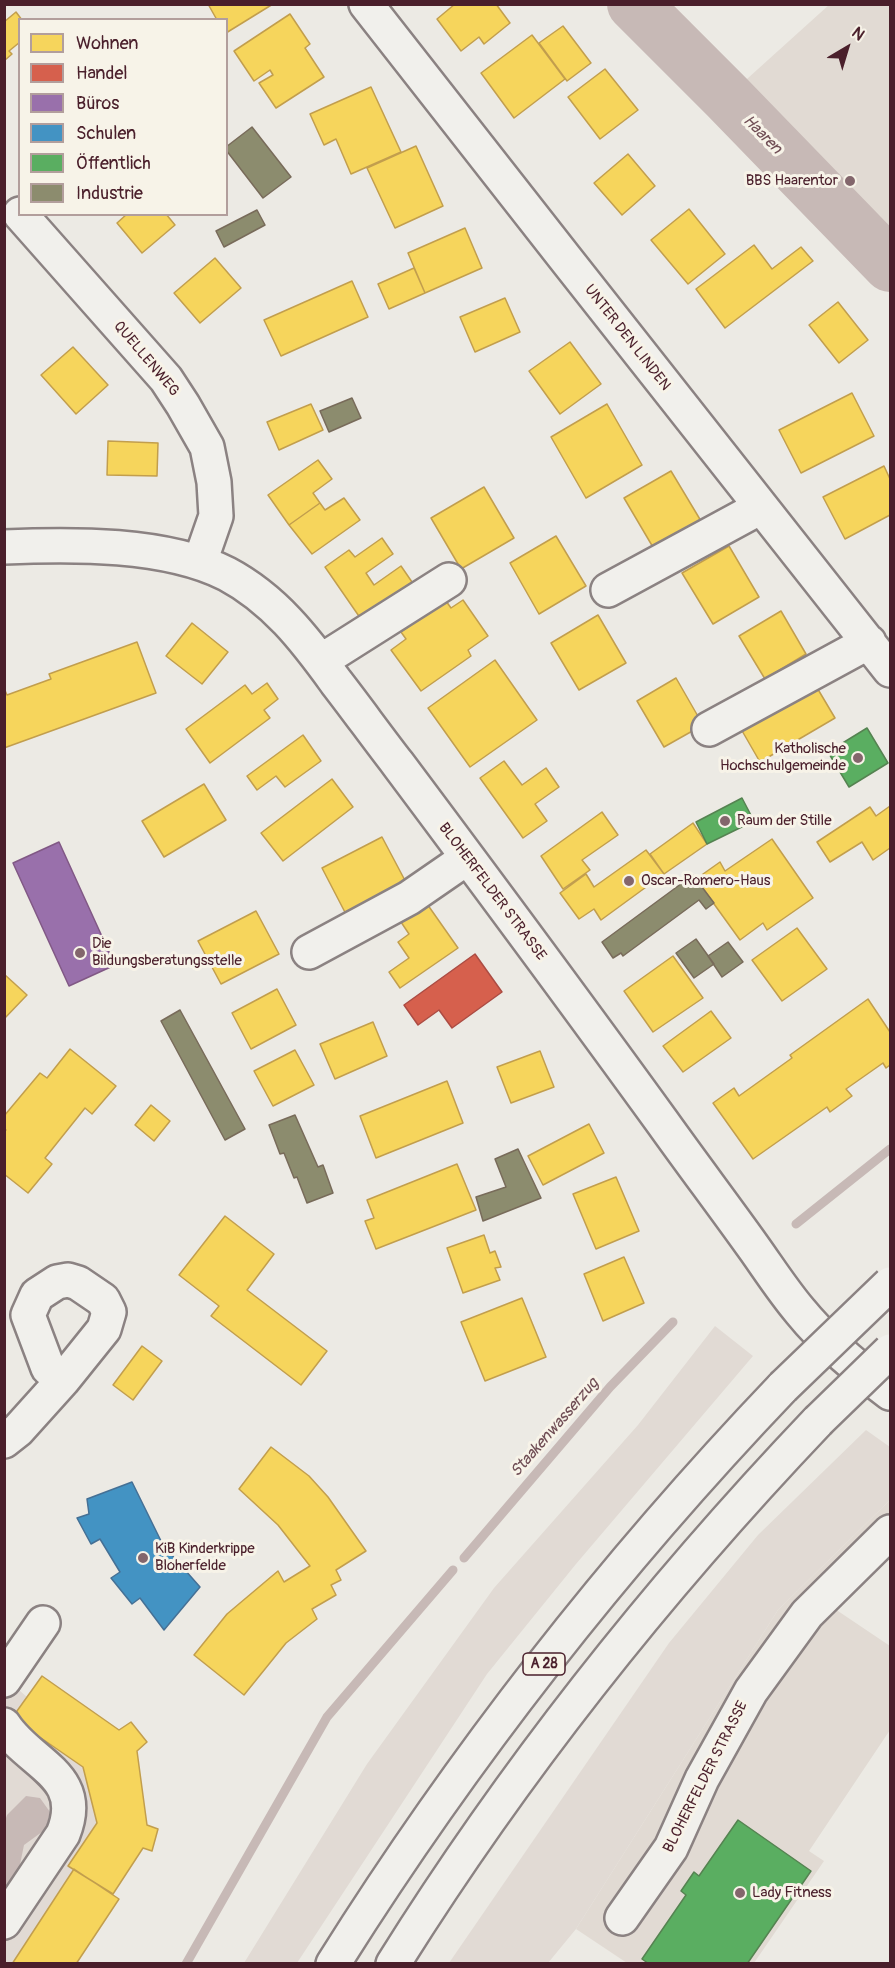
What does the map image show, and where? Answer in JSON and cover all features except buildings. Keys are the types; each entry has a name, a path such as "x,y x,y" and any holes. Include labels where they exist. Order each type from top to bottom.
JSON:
{"main road":[{"name":"UNTER DEN LINDEN","path":"366,4 891,670"},
{"name":"QUELLENWEG","path":"4,197 18,212"},
{"name":"QUELLENWEG","path":"22,216 166,379 207,447 214,482 216,516 200,562"},
{"path":"608,590 761,507"},
{"name":"BLOHERFELDER STRASSE","path":"4,548 53,546 152,551 200,562 254,591 282,613 321,661 467,858 800,1312 852,1365 891,1393"},
{"path":"321,661 449,580"},
{"path":"709,729 869,642"},
{"path":"309,952 409,898 467,858"},
{"name":"A 28","path":"333,1964 496,1725 670,1511 783,1387 891,1284"},
{"path":"393,1964 463,1857 565,1716 665,1591 753,1489 818,1421 891,1351"},
{"path":"4,1441 18,1430 63,1380"},
{"name":"BLOHERFELDER STRASSE","path":"622,1918 671,1848 712,1760 752,1691 807,1614 891,1532"},
{"path":"4,1680 43,1623"},
{"path":"4,1725 62,1783 69,1799 70,1818 63,1834 4,1922"}],"shaded area":[{"name":"BBS Haarentor","path":"830,4 890,5 890,265 727,97"},
{"path":"715,1326 753,1356 576,1564 487,1674 297,1963 244,1963 367,1764 494,1588 638,1425"},
{"path":"866,1430 890,1447 890,1500 778,1610 576,1929 548,1963 449,1963 669,1643 758,1535"},
{"path":"890,1500 890,1554 832,1607 890,1646 890,1730 809,1851 824,1861 754,1963 627,1963 576,1929 778,1610"},
{"path":"4,1677 27,1697 12,1718 83,1767 97,1823 69,1866 74,1869 12,1964 4,1963"},
{"path":"26,1796 40,1798 50,1812 46,1829 24,1845 16,1884 5,1900 5,1821 7,1815"}],"waterway":[{"name":"Haaren","path":"634,4 890,265"},
{"name":"Staakenwasserzug","path":"796,1224 890,1149"},
{"name":"Staakenwasserzug","path":"464,1558 610,1387 673,1322"},
{"path":"186,1964 327,1717 453,1570"}],"place":[{"name":"BBS Haarentor","path":"850,181"},
{"name":"Katholische Hochschulgemeinde","path":"858,758"},
{"name":"Raum der Stille","path":"725,821"},
{"name":"Oscar-Romero-Haus","path":"629,881"},
{"name":"Die Bildungsberatungsstelle","path":"80,953"},
{"name":"KiB Kinderkrippe Bloherfelde","path":"143,1558"},
{"name":"Lady Fitness","path":"740,1893"}]}
